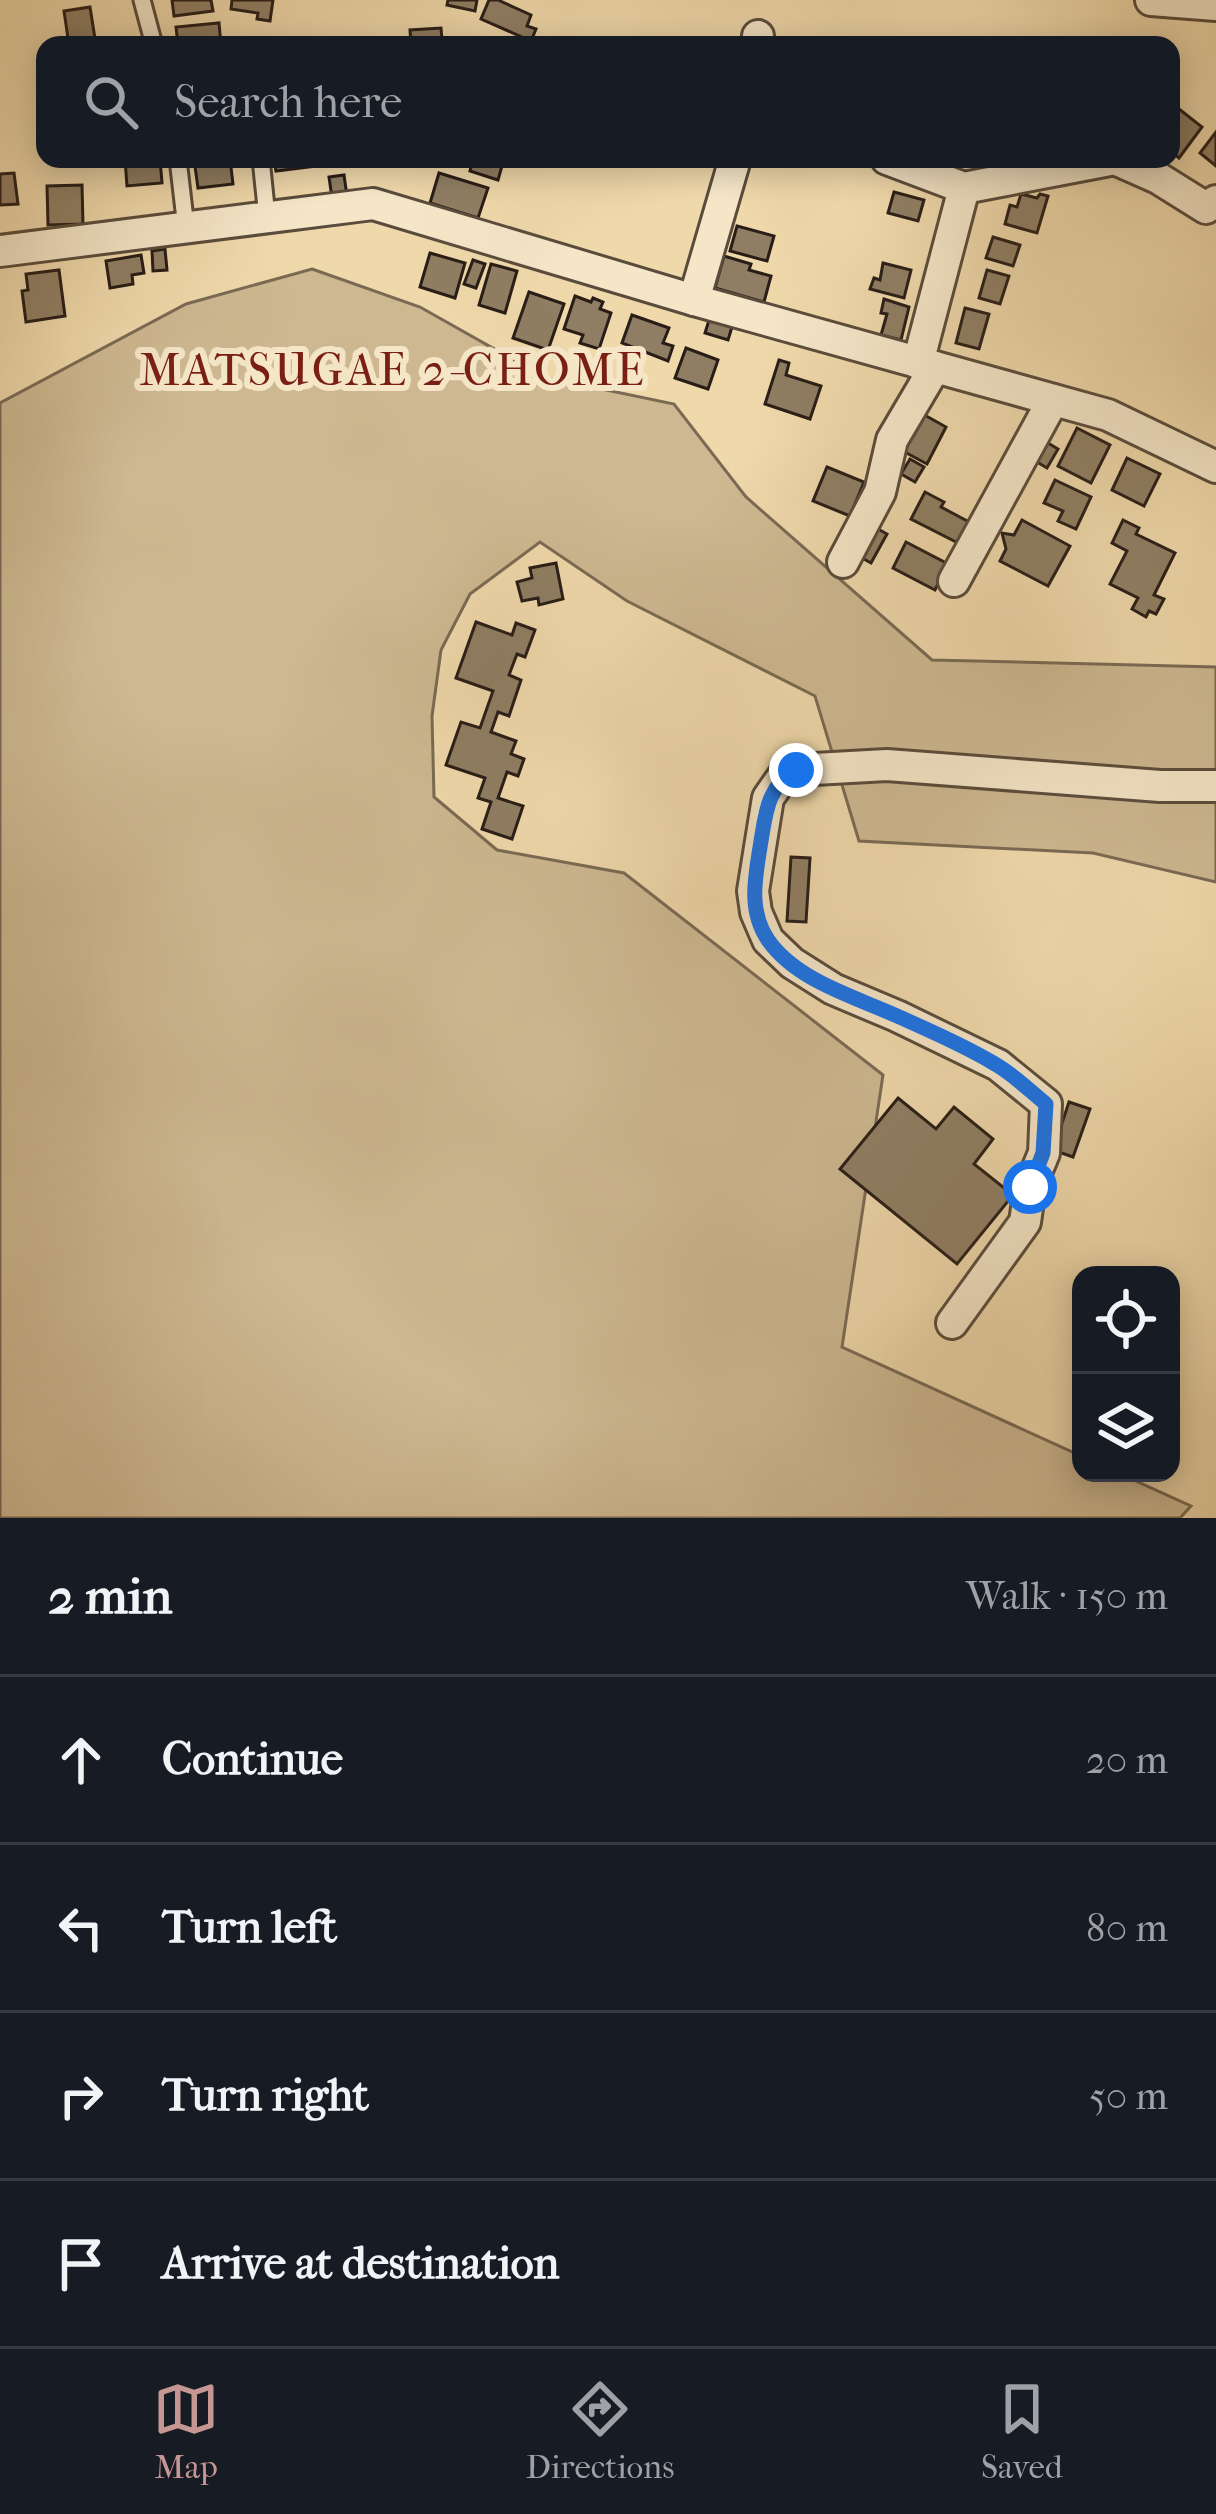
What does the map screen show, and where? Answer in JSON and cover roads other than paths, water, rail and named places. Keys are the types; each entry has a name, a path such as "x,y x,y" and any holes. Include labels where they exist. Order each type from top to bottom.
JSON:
{"street":[{"path":"1151,0 1216,4"},
{"path":"694,300 732,168"},
{"path":"911,168 964,188 1068,168"},
{"path":"1135,168 1206,208 1216,201"},
{"path":"843,562 880,492 892,440 926,365 964,188"},
{"path":"0,251 374,204 694,300 1108,415 1216,467"},
{"path":"954,580 1053,400"},
{"path":"952,1323 1024,1222 1043,1153 1046,1104 998,1065 833,989 792,963 768,940 753,891 768,798 782,778 796,770 887,765 1216,786"}],"lane":[{"path":"142,0 152,36"},
{"path":"179,168 186,228"},
{"path":"262,168 267,217"}],"district":[{"name":"MATSUGAE 2-CHOME","path":"393,369"}]}
